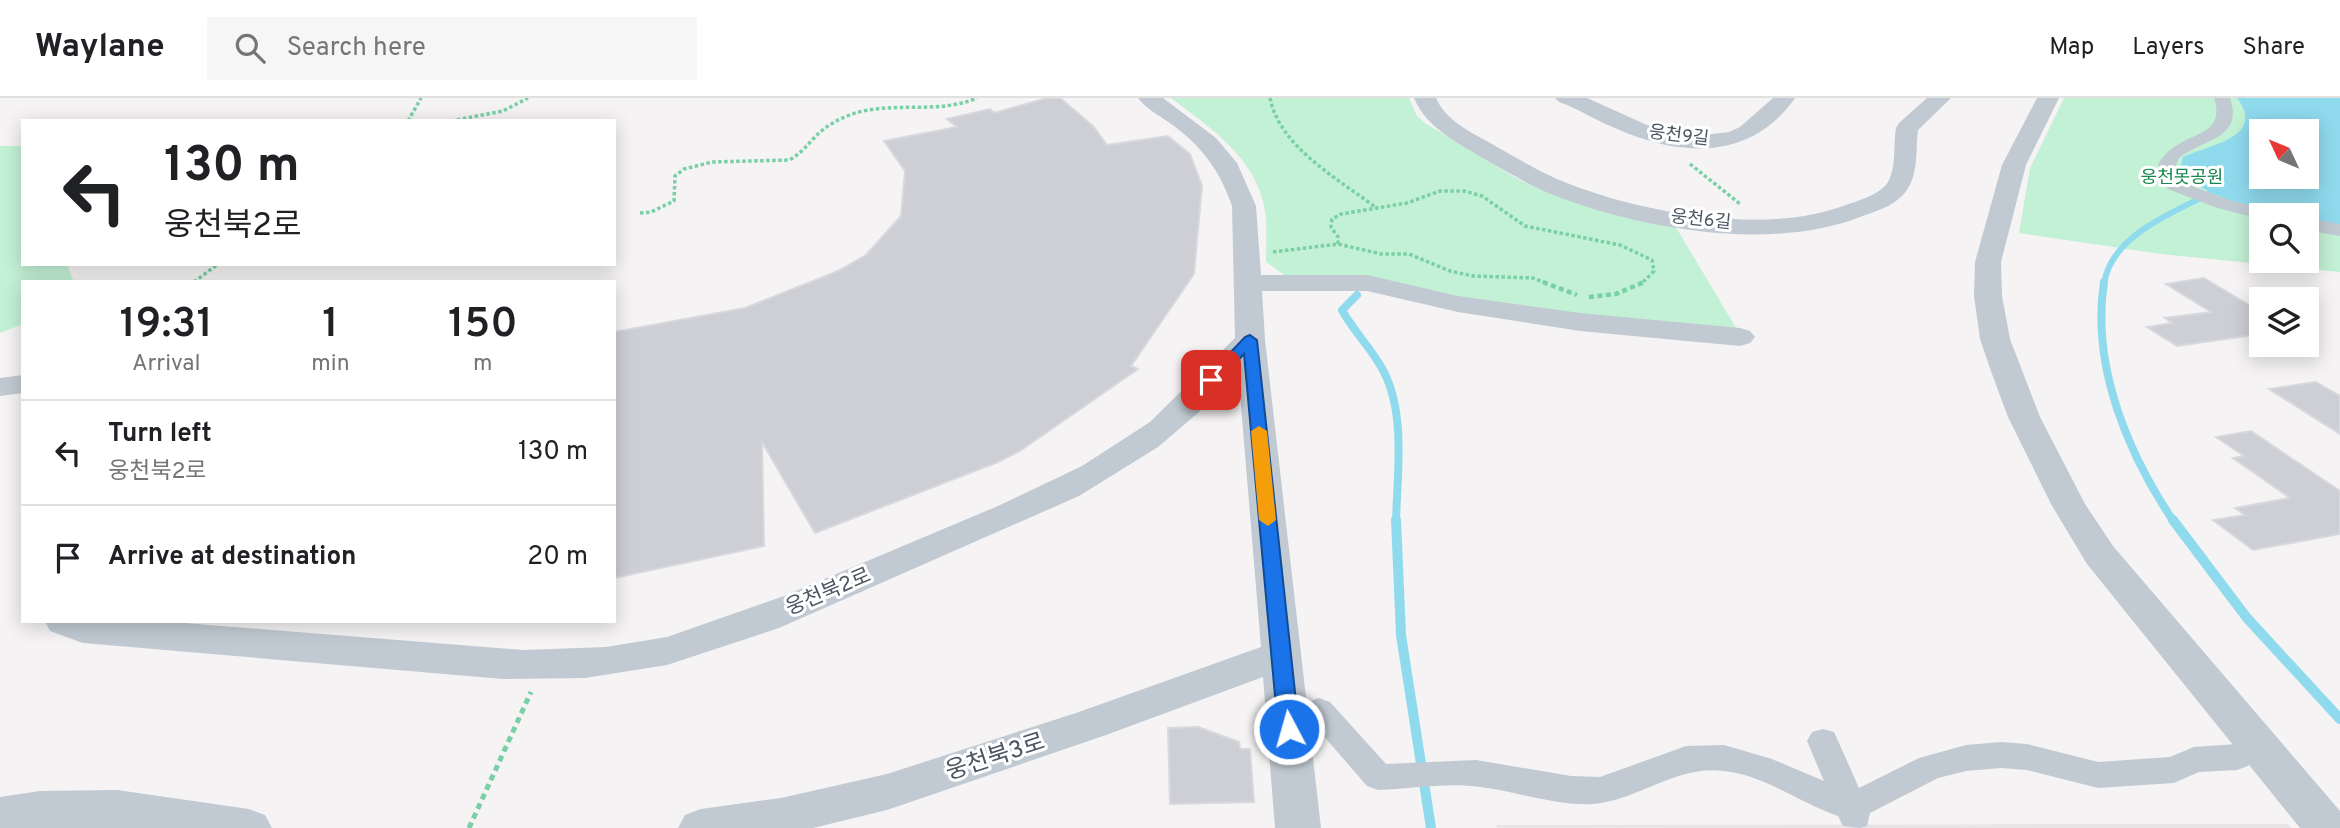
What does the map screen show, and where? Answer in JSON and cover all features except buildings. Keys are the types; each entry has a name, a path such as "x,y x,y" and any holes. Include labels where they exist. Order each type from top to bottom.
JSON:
{"street":[{"path":"1149,98 1219,152 1230,168 1244,206 1250,340 1298,828"},
{"name":"웅천6길","path":"1425,98 1439,120 1466,138 1525,173 1572,194 1678,218 1766,225 1802,224 1842,217 1886,197 1897,187 1903,171 1907,128 1940,98"},
{"name":"웅천9길","path":"1566,98 1596,108 1625,124 1661,136 1701,141 1736,138 1749,131 1784,98"},
{"path":"2048,98 2014,165 1988,262 1988,296 1995,339 2007,374 2024,417 2100,555 2327,828"},
{"path":"2222,98 2227,113 2223,124 2211,137 2180,147 2168,160 2167,165 2176,180 2174,185 2223,204 2249,211"},
{"path":"2319,226 2340,230"},
{"path":"1248,283 1341,281 1580,322 1741,337"},
{"name":"웅천북2로","path":"69,623 83,629 543,666 600,663 665,651 730,632 1038,502 1100,471 1149,439 1185,407 1250,340"},
{"path":"0,387 21,384"},
{"name":"웅천북3로","path":"701,828 781,817 887,792 1091,724 1281,655"},
{"path":"1319,710 1378,777 1476,773 1571,789 1600,790 1629,782 1686,759 1724,758 1760,768 1852,810"},
{"path":"1823,741 1852,810"},
{"path":"1852,810 1930,766 1966,758 2001,755 2027,757 2098,775 2175,770 2194,760 2238,757"},
{"path":"0,816 40,810 117,808 249,828"}],"path":[{"path":"409,119 421,98"},
{"path":"460,119 512,108 528,98"},
{"path":"640,214 674,201 675,176 686,167 708,163 789,160 796,157 825,127 843,117 885,108 961,105 977,98"},
{"path":"1270,98 1269,108 1288,138 1377,209"},
{"path":"1661,136 1661,140 1766,225"},
{"path":"1268,252 1338,244 1381,254 1409,254 1450,271 1473,276 1534,278 1563,292 1603,298 1621,294 1649,279 1654,271 1652,260 1639,252 1620,245 1525,226 1482,196 1464,191 1440,191 1377,209 1341,214 1332,219 1331,227 1338,237 1338,244"},
{"path":"197,280 215,266"},
{"path":"470,828 543,666"}],"shaded area":[{"path":"2288,824 2291,828 1497,828 1496,825"}],"green space":[{"path":"1171,98 1409,98 1417,116 1425,123 1516,178 1544,191 1674,224 1738,331 1629,323 1287,277 1266,262 1266,218 1262,198 1245,163 1218,135"},
{"name":"웅천못공원","path":"2064,98 2340,98 2340,272 2319,270 2319,203 2249,203 2249,263 2161,254 2019,233 2030,168"},
{"path":"0,146 21,146 21,266 68,266 73,280 21,280 21,325 0,333"}],"water":[{"path":"2237,98 2340,98 2340,224 2319,221 2319,203 2249,203 2249,206 2220,197 2191,180 2180,169 2183,157 2231,138 2240,131 2245,122 2244,111"}],"waterway":[{"path":"2104,284 2109,267 2118,252 2131,239 2163,217 2213,192"},
{"path":"2104,282 2101,314 2103,345 2117,408 2142,468 2174,522"},
{"path":"1357,295 1342,310 1384,372 1395,407 1399,446 1396,521"},
{"path":"2173,520 2247,618 2340,719"},
{"path":"1396,521 1401,635 1431,828"}],"slow traffic":[{"path":"1259,431 1268,520"}],"route":[{"path":"1211,380 1250,340 1289,729"}]}
